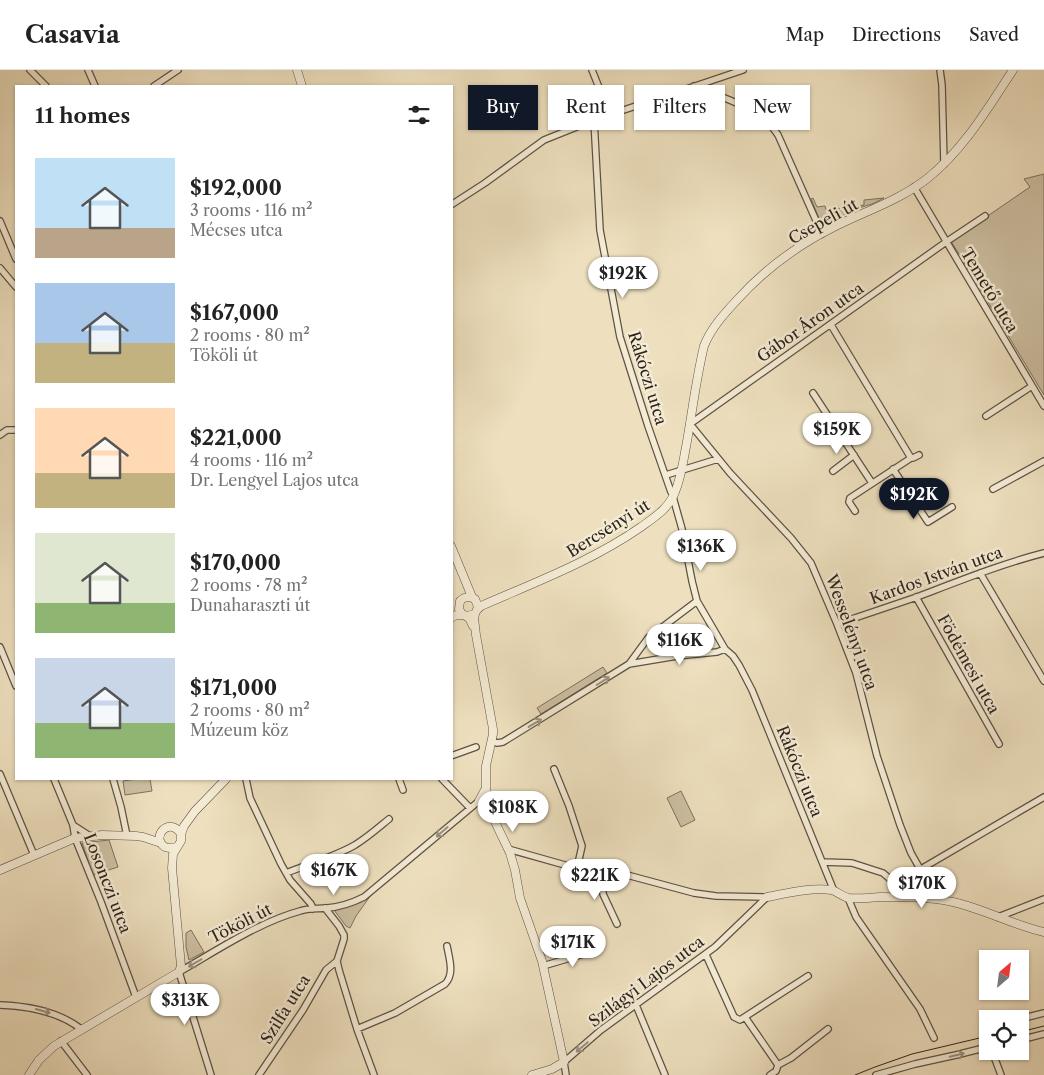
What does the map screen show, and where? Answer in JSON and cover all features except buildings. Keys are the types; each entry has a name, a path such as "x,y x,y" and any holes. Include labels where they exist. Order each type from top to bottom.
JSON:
{"street":[{"path":"30,70 45,85"},
{"path":"88,70 95,85"},
{"path":"156,85 178,70"},
{"path":"296,70 302,85"},
{"path":"592,70 598,85"},
{"path":"697,85 743,70"},
{"path":"940,70 944,164"},
{"name":"Csepeli út","path":"690,424 702,353 710,332 730,307 752,284 787,256 822,234 884,204 928,178 944,164 968,136 1013,70"},
{"path":"725,99 752,111 772,126 778,135 822,234"},
{"path":"453,204 544,140 569,130"},
{"name":"Rákóczi utca","path":"595,130 600,230 620,338 672,494 682,529 697,601 725,649 739,665 752,690 834,891"},
{"name":"Temető utca","path":"914,188 1044,406"},
{"name":"Gábor Áron utca","path":"690,424 946,242 986,216"},
{"path":"0,221 15,257"},
{"path":"0,268 15,285"},
{"path":"831,325 911,458"},
{"path":"986,416 1032,386"},
{"path":"813,393 872,482"},
{"name":"Wesselényi utca","path":"690,424 737,481 791,538 811,563 856,673 877,756 900,825 911,853 921,869 934,899"},
{"name":"Bercsényi út","path":"453,617 471,614 481,606 511,592 575,566 615,544 668,506 677,486 690,424"},
{"path":"0,436 8,436 15,432"},
{"path":"832,471 854,455"},
{"path":"855,511 849,500 872,482 919,455"},
{"path":"666,475 718,459"},
{"path":"993,489 1044,461"},
{"path":"893,469 928,522 952,507"},
{"path":"453,551 462,575 478,604 471,614 471,621 476,635 493,723 492,741 486,766 486,788 490,810 508,849 520,898 543,966 566,1075"},
{"name":"Kardos István utca","path":"837,624 1023,558 1044,553"},
{"path":"980,573 1044,681"},
{"path":"462,575 463,590 459,609 471,614"},
{"name":"Bercsényi út","path":"473,598 484,599 511,592"},
{"path":"453,610 468,596 473,598"},
{"name":"Födémesi utca","path":"916,597 999,744"},
{"path":"630,664 648,638 697,601"},
{"path":"0,647 2,659 15,684"},
{"path":"492,741 503,742 630,664 677,656 717,652 725,649"},
{"path":"453,755 476,747"},
{"path":"554,769 582,846 577,868"},
{"path":"0,774 34,855"},
{"name":"Losonczi utca","path":"54,780 73,825 77,841 136,997"},
{"path":"113,780 127,836"},
{"path":"211,1075 179,972 172,868 173,854 181,841 184,826 195,811 225,780"},
{"path":"246,780 250,798 286,873 313,909"},
{"path":"399,780 403,790"},
{"path":"443,780 470,808"},
{"path":"486,788 479,800 497,826"},
{"path":"921,869 1044,797"},
{"name":"Tököli út","path":"28,1075 39,1060 60,1041 237,938 301,910 352,903 364,897 479,800"},
{"path":"172,868 162,842 162,831 167,827 174,827 195,811"},
{"path":"286,873 355,845 390,818"},
{"path":"73,825 90,836"},
{"path":"174,827 181,834"},
{"path":"0,870 34,855 90,836 143,837 162,842 170,848 177,846"},
{"path":"508,849 577,868 627,875 694,893 716,896 767,897 821,889 834,891 848,898 908,897 934,899 953,902 1025,928 1044,932"},
{"path":"823,862 852,863 883,873 906,893 908,897"},
{"path":"602,872 603,894 617,924"},
{"path":"749,896 756,907"},
{"name":"Szilágyi Lajos utca","path":"532,1075 552,1069 564,1062 601,1030 706,955 767,897"},
{"path":"848,898 856,917 920,1009 934,1038"},
{"path":"998,917 1044,899"},
{"path":"325,908 344,935 337,961 357,1030 374,1075"},
{"path":"357,1030 395,1013 445,984 450,979 451,973 447,946"},
{"path":"543,966 597,950"},
{"path":"706,955 734,1018 740,1020 808,976"},
{"name":"Szilfa utca","path":"260,1075 303,1010 326,970 337,961"},
{"path":"0,1005 30,1007 48,1012 70,1021 81,1029"},
{"path":"636,1005 665,1075"},
{"path":"1029,1017 1044,1013"},
{"path":"745,1017 778,1065"},
{"path":"770,1075 776,1071 778,1065 828,1029"},
{"path":"1029,1038 1044,1034"},
{"path":"60,1041 87,1075"},
{"path":"876,1075 979,1049"},
{"path":"995,1060 1001,1075"}],"shaded area":[{"path":"1044,174 1044,395 951,241 1030,187 1024,179"},
{"path":"813,198 817,207 825,206 826,210 864,205 864,200 884,198 845,214 825,226 821,223 811,199"},
{"path":"603,667 607,673 541,714 537,708"},
{"path":"150,780 152,791 125,795 123,781"},
{"path":"681,791 695,820 681,827 667,798"},
{"path":"109,840 118,867 93,875 82,843"},
{"path":"371,895 350,928 346,926 334,910 361,902"},
{"path":"191,930 204,952 189,960 186,947 186,933"}],"tram line":[{"path":"1029,1030 1044,1026"},
{"path":"855,1075 912,1054 979,1038"}]}
